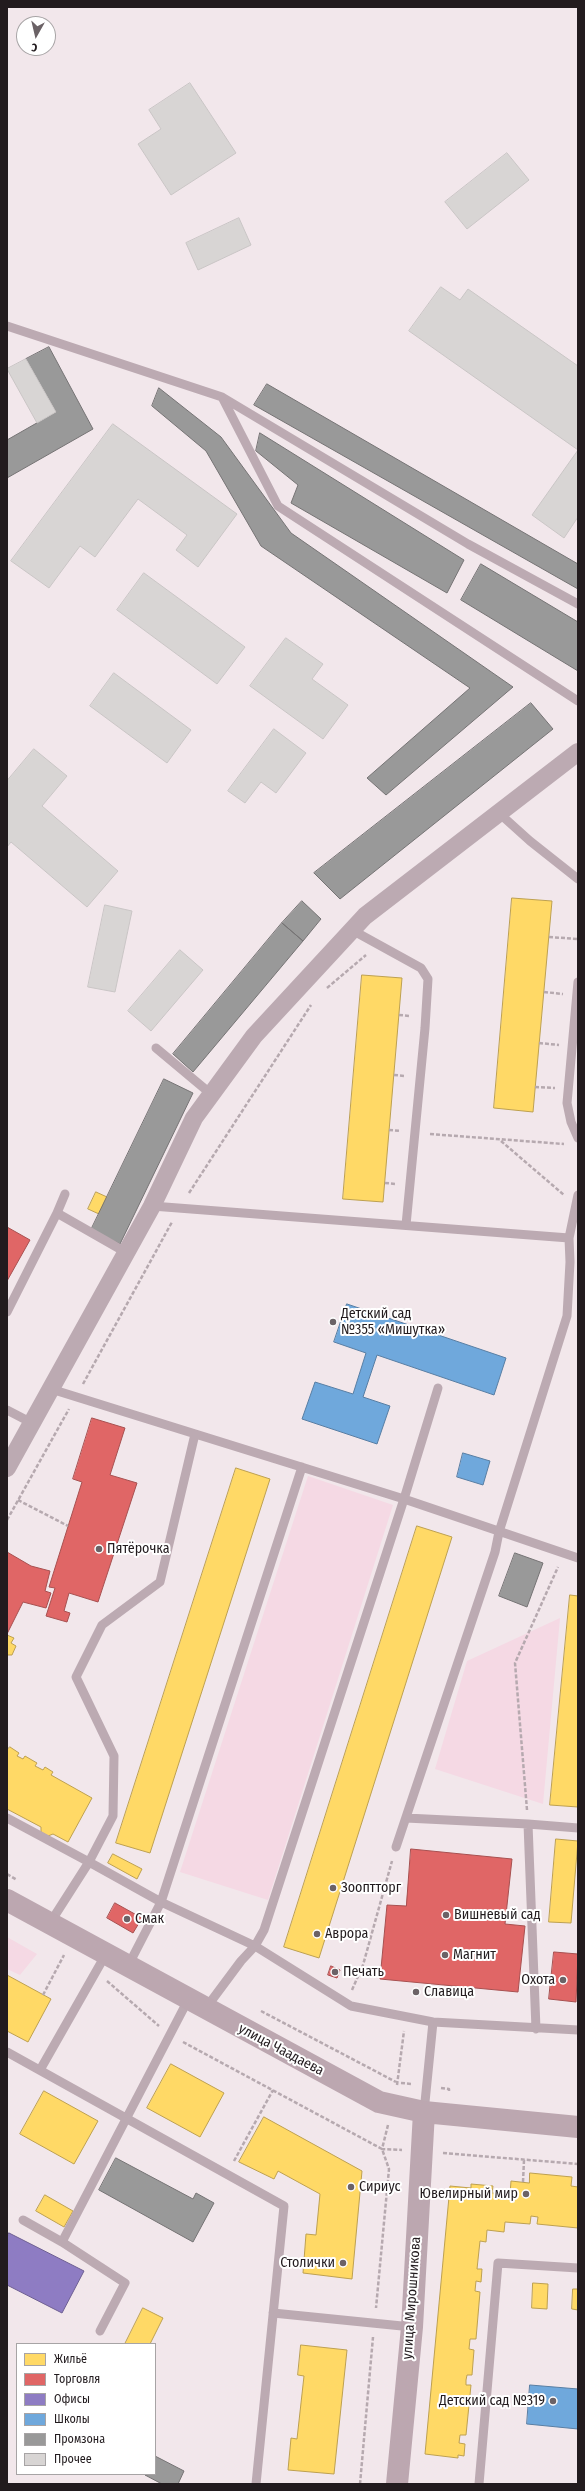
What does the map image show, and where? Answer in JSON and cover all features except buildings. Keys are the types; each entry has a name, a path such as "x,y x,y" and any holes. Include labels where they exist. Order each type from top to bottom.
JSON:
{"street":[{"path":"7,1468 127,1253 152,1206 194,1118 254,1036 365,916 500,814 528,789 578,752"},
{"name":"улица Чаадаева","path":"7,1900 50,1923 101,1963 128,1966 379,2102 424,2112 578,2127"},
{"name":"улица Мирошникова","path":"397,2484 412,2327 424,2112"}],"lane":[{"path":"7,326 222,397 461,540 578,604"},
{"path":"222,397 278,506 578,701"},
{"path":"500,814 530,842 578,879"},
{"path":"352,930 421,968 428,979 416,1132 406,1225"},
{"path":"578,982 567,1103 571,1122 578,1138"},
{"path":"156,1048 211,1094"},
{"path":"7,1312 57,1213 65,1194"},
{"path":"396,1847 495,1552 499,1532 567,1316 570,1262 569,1238 577,1206 578,1195"},
{"path":"152,1206 569,1238"},
{"path":"57,1213 127,1253"},
{"path":"62,2242 170,2035 197,2004 255,1946 264,1930 404,1499 438,1388"},
{"path":"51,1389 404,1499 578,1558"},
{"path":"7,1410 32,1423"},
{"path":"50,1923 89,1862 113,1816 114,1756 76,1677 102,1625 160,1582 195,1434"},
{"path":"128,1966 161,1902 302,1467"},
{"path":"7,1818 161,1902 255,1946 351,2006 433,2022 536,2029 578,2030"},
{"path":"406,1818 578,1828"},
{"path":"528,1824 536,2029"},
{"path":"40,2070 101,1963"},
{"path":"424,2112 433,2022"},
{"path":"7,2052 126,2120 284,2206 256,2484"},
{"path":"23,2220 62,2242 125,2283 100,2331"},
{"path":"479,2484 498,2263 578,2268"},
{"path":"273,2313 374,2325 412,2327"}],"path":[{"path":"549,937 578,939"},
{"path":"322,992 378,944"},
{"path":"7,1520 179,1208 312,1004"},
{"path":"416,1132 570,1145"},
{"path":"500,1140 577,1206"},
{"path":"18,1500 68,1526"},
{"path":"528,1824 515,1663 564,1553"},
{"path":"346,2003 362,1965 396,1847"},
{"path":"57,1952 64,1955 101,1963 170,2035 382,2149 389,2169 360,2484"},
{"path":"43,1995 64,1955"},
{"path":"227,2174 273,2090"},
{"path":"442,2161 442,2153 578,2164"},
{"path":"524,2160 524,2182"}],"shaded area":[{"path":"308,1476 393,1505 268,1900 180,1872"},
{"path":"560,1618 543,1804 435,1769 467,1661"},
{"path":"7,1937 37,1954 20,1975 7,1969"}],"place":[{"name":"Детский сад №355 «Мишутка»","path":"333,1322"},
{"name":"Пятёрочка","path":"99,1549"},
{"name":"Зооптторг","path":"333,1888"},
{"name":"Вишневый сад","path":"446,1915"},
{"name":"Смак","path":"127,1919"},
{"name":"Аврора","path":"317,1934"},
{"name":"Магнит","path":"445,1955"},
{"name":"Печать","path":"335,1972"},
{"name":"Охота","path":"563,1980"},
{"name":"Славица","path":"416,1992"},
{"name":"Сириус","path":"351,2187"},
{"name":"Ювелирный мир","path":"526,2194"},
{"name":"Столички","path":"343,2263"},
{"name":"Детский сад №319","path":"553,2401"}]}
